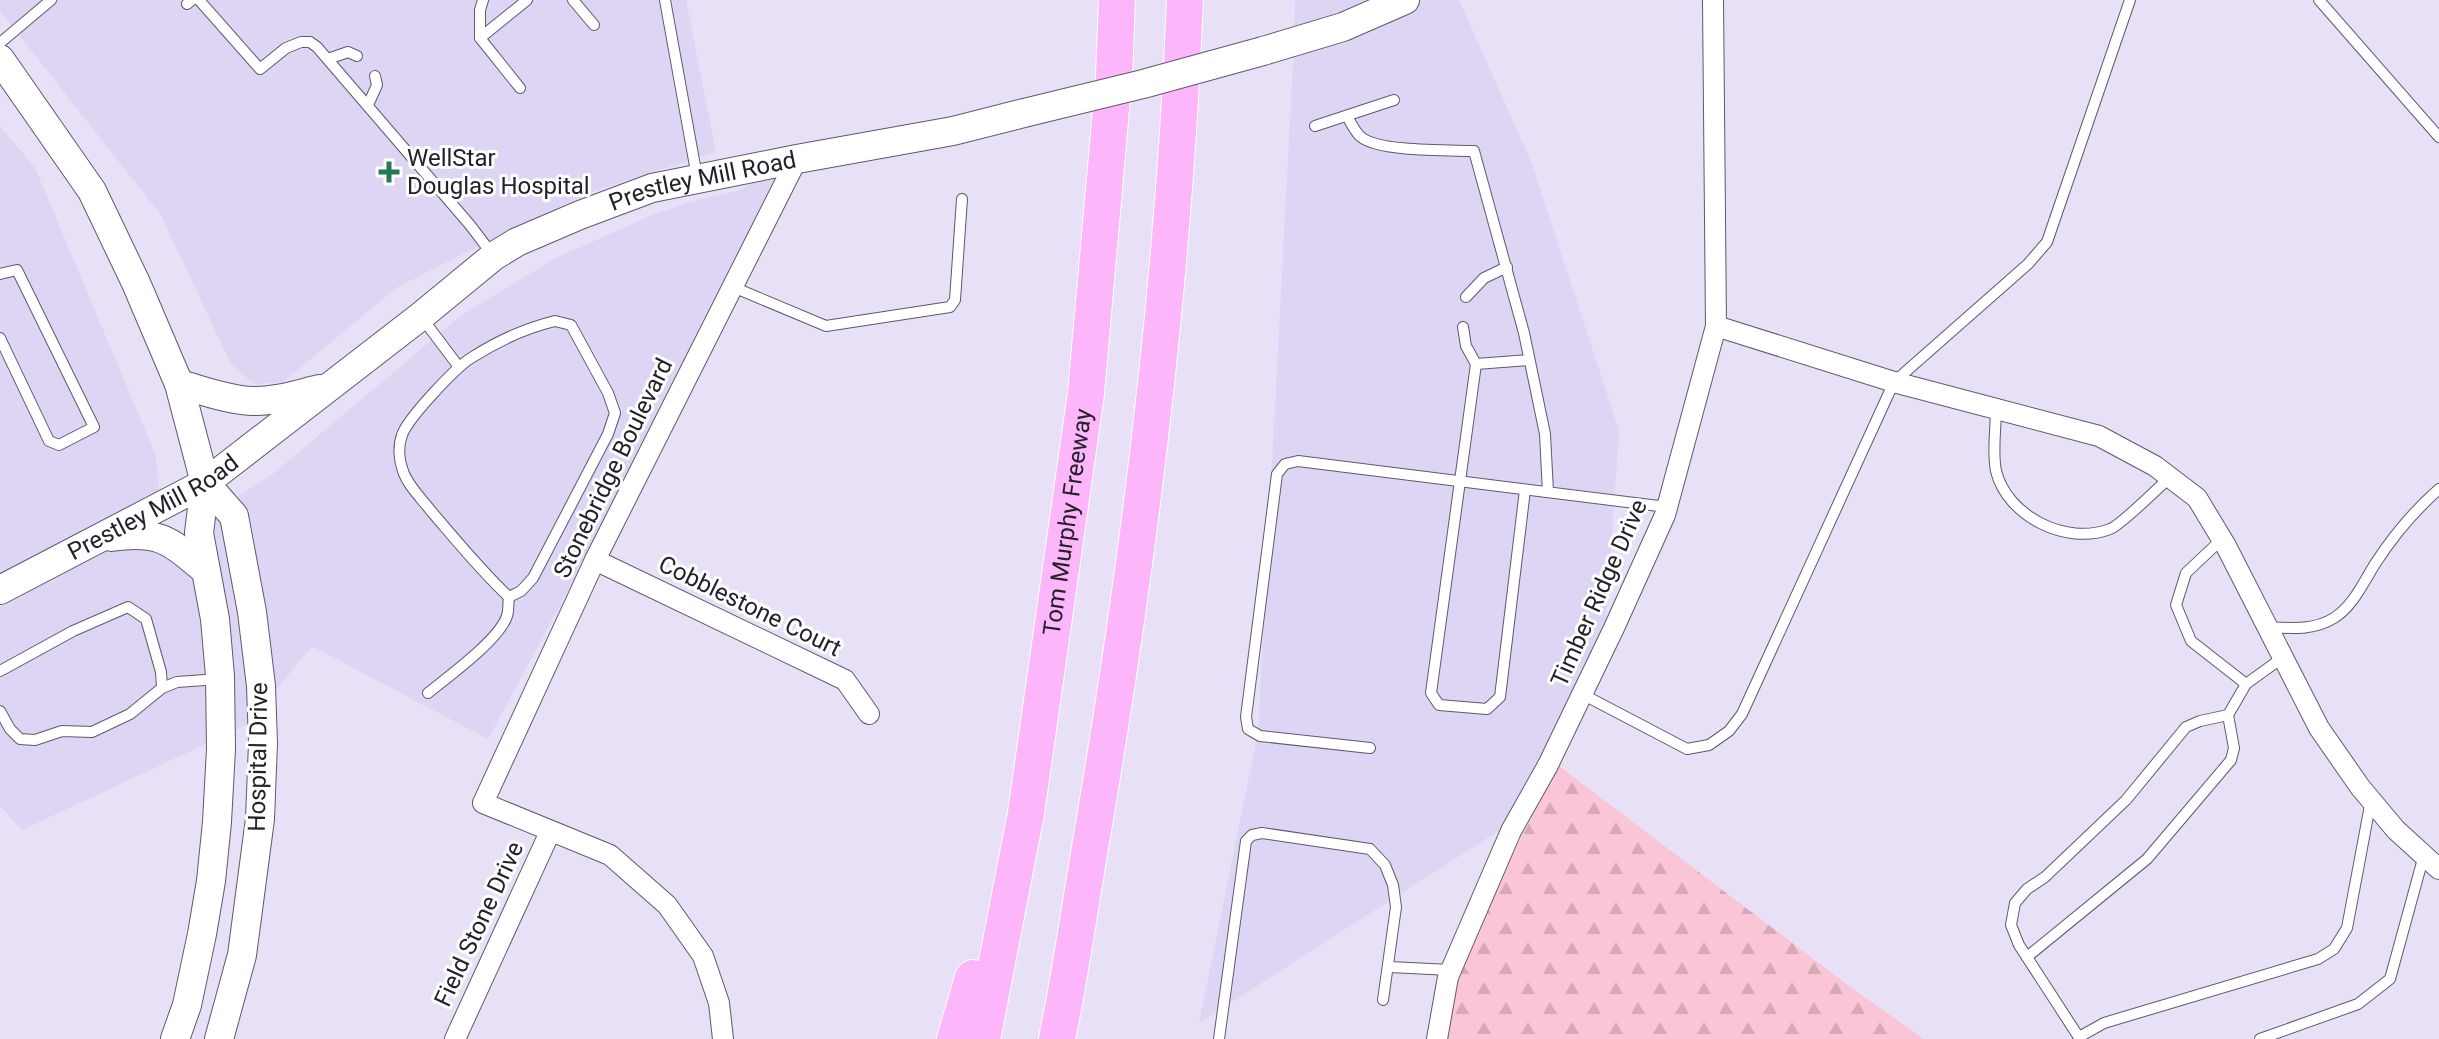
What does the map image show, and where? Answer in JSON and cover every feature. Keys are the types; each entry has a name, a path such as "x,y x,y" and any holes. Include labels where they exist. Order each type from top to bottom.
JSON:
{"highway":[{"name":"Tom Murphy Freeway","path":"982,1039 1026,813 1086,393 1114,76 1117,0"},
{"path":"1057,1039 1115,698 1147,473 1169,246 1185,0"},
{"path":"955,1039 1026,813"}],"street":[{"name":"Prestley Mill Road","path":"0,590 205,483 494,256 517,242 580,215 652,188 953,131 1143,84 1343,27 1405,0"},
{"path":"1701,0 1713,25"},
{"name":"Timber Ridge Drive","path":"1437,1039 1451,970 1511,831 1548,765 1614,628 1667,507 1716,326 1713,0"},
{"name":"Hospital Drive","path":"7,77 92,191 179,384 205,483 199,533 215,619 221,749 211,881 187,1005 175,1039"},
{"name":"Stonebridge Boulevard","path":"550,832 483,803 595,560 797,159"},
{"path":"1716,326 1894,382 2099,436 2170,477 2197,498 2222,539 2319,728 2396,830 2431,862"},
{"path":"179,384 253,401 328,387"},
{"name":"Hospital Drive","path":"205,483 234,516 252,612 261,686 263,743 260,819 242,955 219,1039"},
{"path":"99,539 129,534 166,539 206,571"},
{"name":"Cobblestone Court","path":"595,560 845,680 869,714"},
{"path":"550,832 610,855 667,905 703,956 719,1003 723,1039"},
{"name":"Field Stone Drive","path":"455,1039 550,832"}],"lane":[{"path":"0,43 51,0"},
{"path":"199,0 260,69 286,48 310,42 368,105 494,256"},
{"path":"483,0 480,38 520,88"},
{"path":"480,38 527,0"},
{"path":"573,0 594,25"},
{"path":"1582,694 1687,749 1709,745 1729,731 1742,714 1894,382 2028,264 2047,242 2130,0"},
{"path":"2319,0 2439,137"},
{"path":"666,1 698,179"},
{"path":"328,59 348,52 357,56"},
{"path":"368,105 377,85 375,76"},
{"path":"1315,126 1394,100"},
{"path":"1347,116 1360,136 1373,143 1416,149 1474,151 1524,333 1545,434 1548,492"},
{"path":"733,287 826,326 950,307 955,300 962,199"},
{"path":"1466,297 1484,278 1507,267"},
{"path":"0,274 17,270 94,427 59,445 49,441 0,338"},
{"path":"421,316 459,367"},
{"path":"428,693 501,628 507,615 509,596 413,489 403,471 399,451 403,433 459,367 533,326 555,321 571,325 608,393 615,413 608,434 533,578 521,591 509,596"},
{"path":"1463,327 1466,346 1476,364 1431,693 1439,705 1487,709 1500,697 1525,490"},
{"path":"1476,364 1529,360"},
{"path":"1996,409 1996,469 2005,494 2027,516 2051,528 2084,535 2112,529 2170,477"},
{"path":"1370,748 1260,736 1248,729 1246,717 1277,474 1285,464 1298,461 1667,507"},
{"path":"2267,627 2308,628 2335,618 2355,597 2414,511 2439,489"},
{"path":"2222,539 2186,573 2176,605 2191,641 2246,684"},
{"path":"0,671 73,631 128,607 146,619 156,651 162,688"},
{"path":"2027,957 2147,859 2231,760 2234,748 2228,715 2246,684 2282,658"},
{"path":"0,711 20,739 35,740 62,731 92,732 130,714 162,688 177,682 220,679"},
{"path":"2228,715 2186,727 2126,800 2015,903 2011,925 2019,945 2080,1038 2104,1023 2318,959 2334,949 2347,928 2371,800"},
{"path":"1219,1039 1246,841 1252,835 1262,833 1370,849 1385,865 1393,885 1396,907 1383,1000"},
{"path":"2260,1039 2358,1004 2390,979 2431,862"},
{"path":"1389,967 1451,970"}],"shaded area":[{"name":"WellStar Douglas Hospital","path":"0,0 686,0 716,152 588,193 505,233 396,288 283,382 254,384 231,364 161,215 0,11"},
{"path":"1295,0 1459,0 1532,164 1619,431 1606,621 1559,766 1528,812 1199,1023 1258,733"},
{"path":"0,126 35,168 156,456 164,545 273,474 459,317 554,259 652,215 740,190 781,168 595,540 488,739 312,646 248,724 22,830 0,806"}],"green space":[{"path":"1559,766 1853,989 1924,1039 1442,1039 1448,977"}],"place":[{"name":"WellStar Douglas Hospital","path":"389,172"}]}
